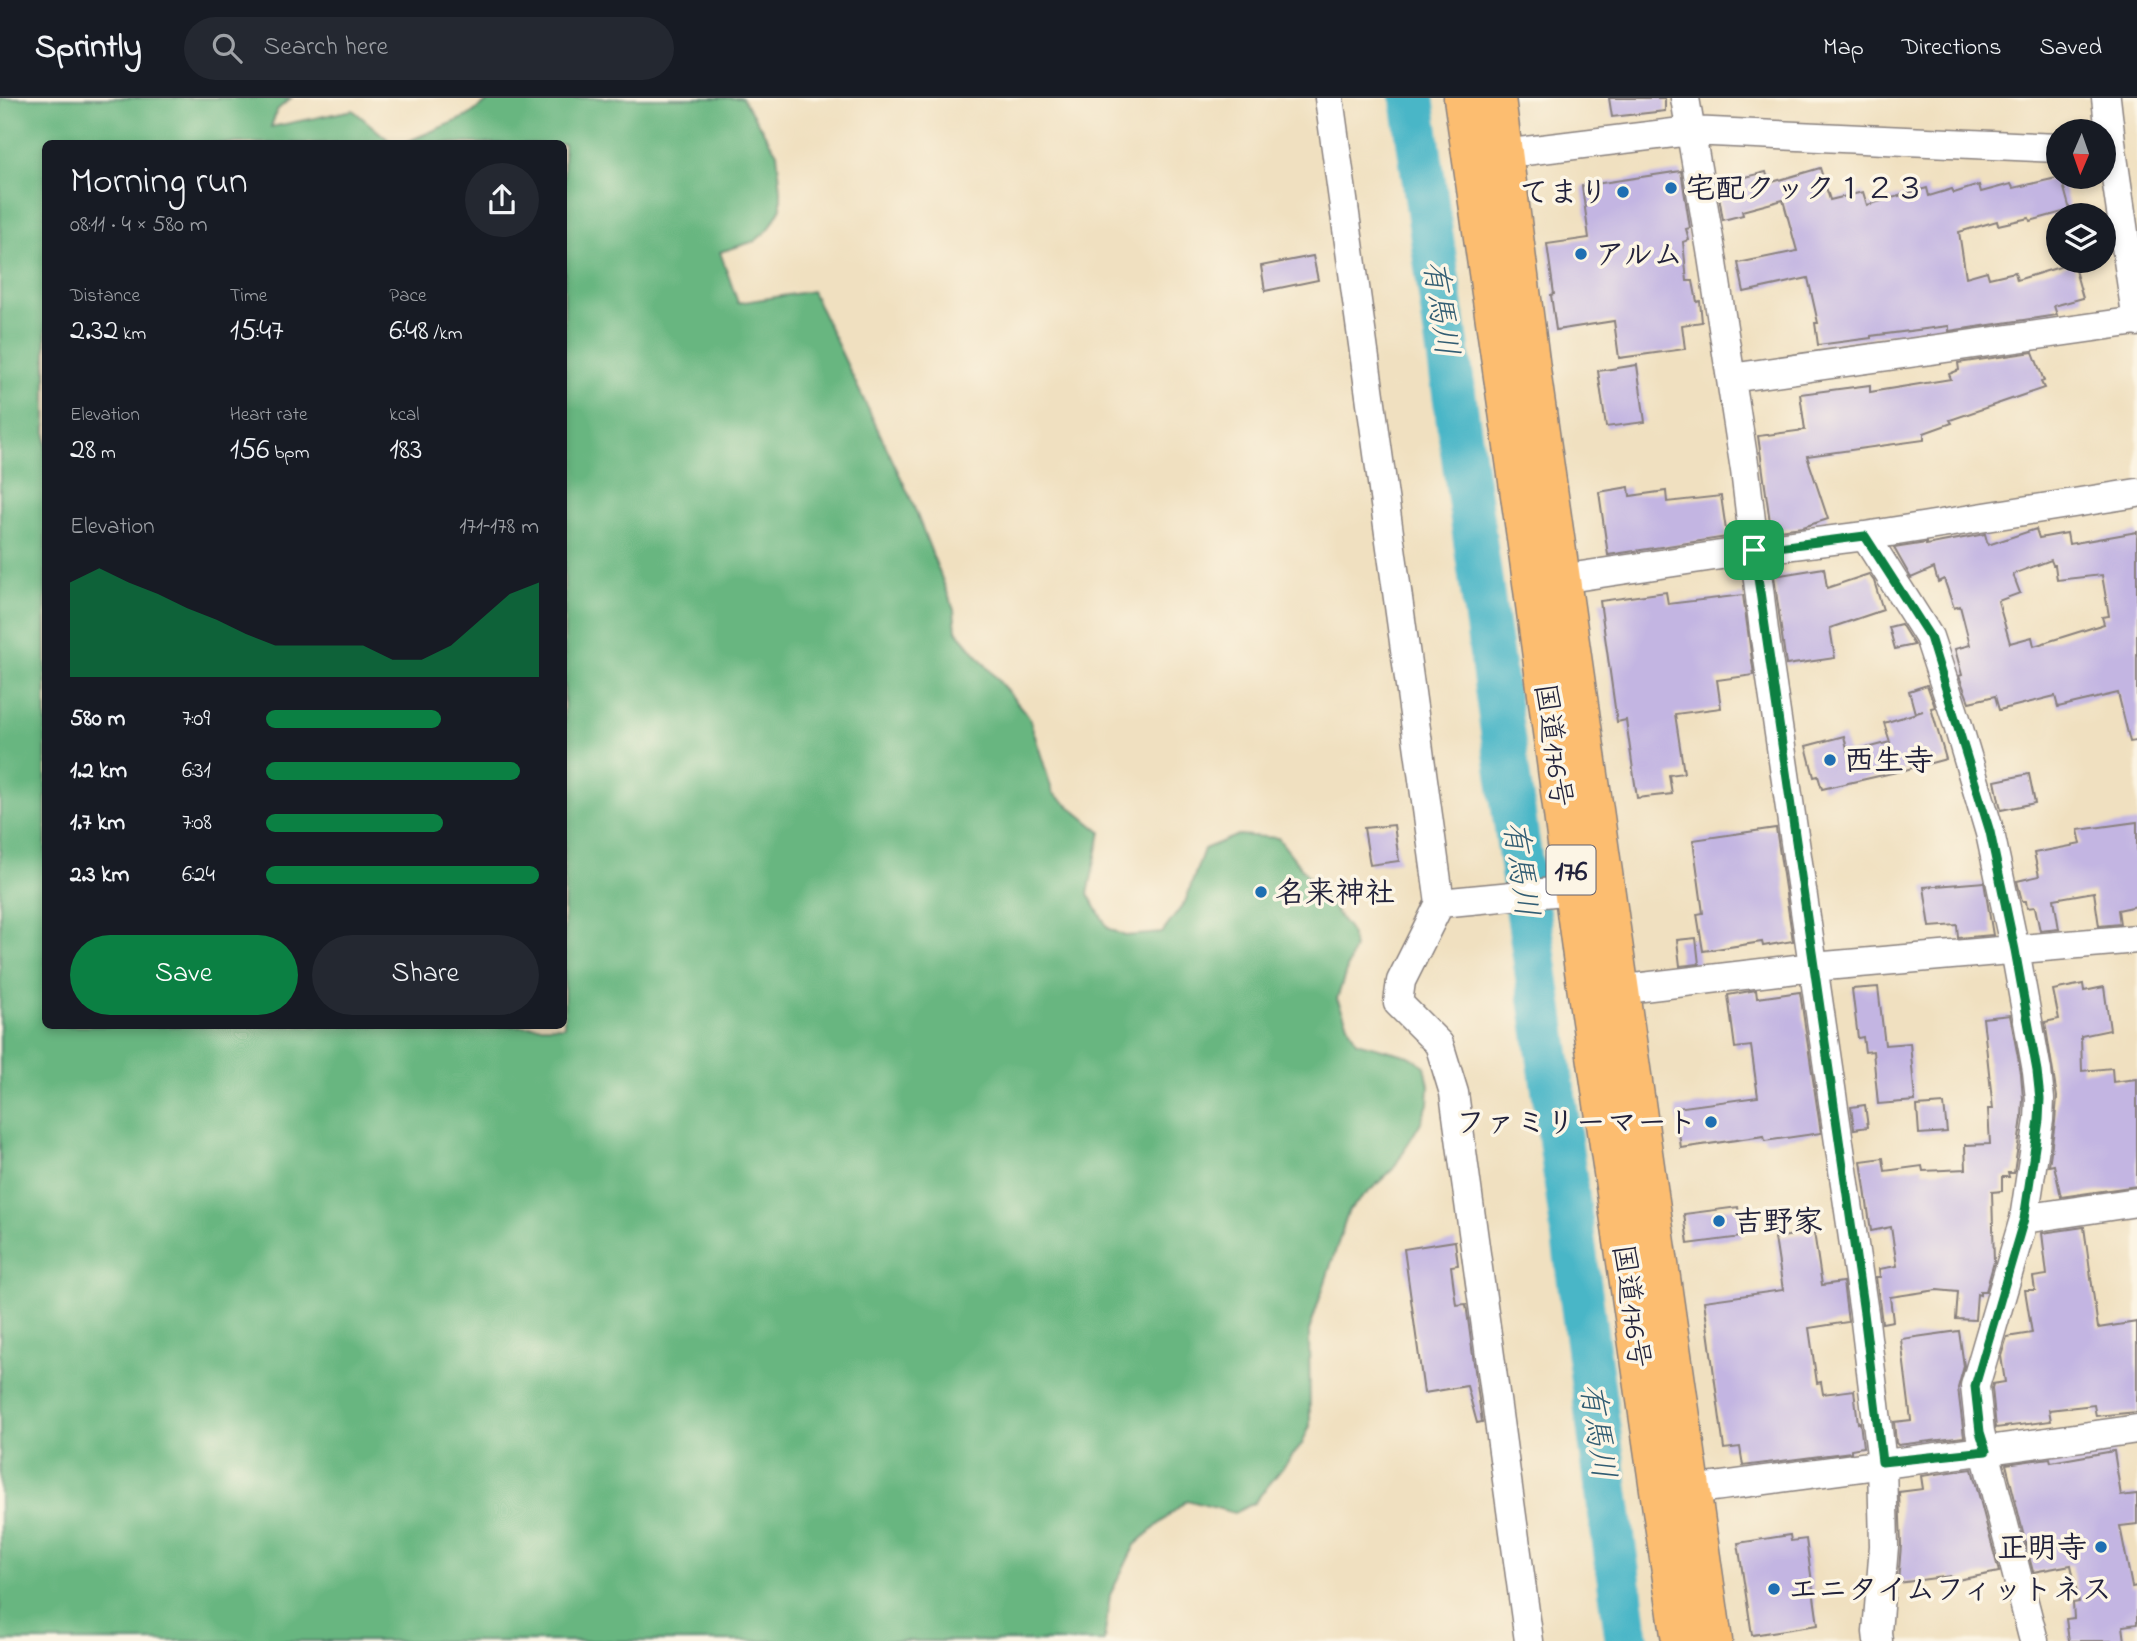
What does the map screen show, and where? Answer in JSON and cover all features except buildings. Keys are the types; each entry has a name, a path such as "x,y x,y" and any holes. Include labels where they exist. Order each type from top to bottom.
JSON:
{"highway":[{"name":"国道176号","path":"1463,98 1487,155 1561,579 1604,991 1681,1641"},
{"name":"国道176号","path":"1496,98 1487,155 1562,892 1604,991 1641,1132 1713,1641"}],"street":[{"path":"1329,98 1440,903 1401,981 1398,1003 1439,1045 1454,1093 1529,1641"},
{"path":"1685,98 1745,470 1754,550 1864,1313 1882,1462 1884,1546 1878,1641"},
{"path":"1731,378 2137,321 2117,151 2106,98"},
{"path":"1487,155 1690,131 2046,147"},
{"path":"1561,579 1865,536 2137,493"},
{"path":"1865,536 1930,637 1990,832 2037,1071 2040,1099 2024,1219 1975,1386 1980,1432 2034,1641"},
{"path":"1440,903 1562,892"},
{"path":"1604,991 1813,967 2137,939"},
{"path":"2024,1219 2137,1202"},
{"path":"1693,1490 2137,1429"}],"green space":[{"path":"0,98 291,98 277,110 271,127 353,110 388,140 42,140 42,1029 567,1029 567,140 411,140 468,116 492,98 742,98 777,153 781,208 769,229 755,241 720,252 738,303 812,291 910,497 954,610 956,630 1029,717 1053,793 1101,832 1088,894 1108,928 1125,936 1162,933 1185,902 1204,849 1238,835 1278,838 1349,929 1354,947 1337,999 1356,1042 1409,1056 1425,1066 1429,1086 1428,1104 1421,1122 1393,1169 1349,1210 1309,1331 1310,1426 1302,1444 1254,1503 1234,1513 1187,1500 1135,1545 1110,1595 1104,1641 0,1641"}],"waterway":[{"name":"有馬川","path":"1412,98 1557,1117 1627,1641"}],"place":[{"name":"宅配クック１２３","path":"1671,188"},
{"name":"てまり","path":"1623,192"},
{"name":"アルム","path":"1581,254"},
{"name":"西生寺","path":"1830,760"},
{"name":"名来神社","path":"1261,892"},
{"name":"ファミリーマート","path":"1711,1122"},
{"name":"吉野家","path":"1719,1221"},
{"name":"正明寺","path":"2101,1547"},
{"name":"エニタイムフィットネス","path":"1774,1589"}],"route":[{"path":"1865,536 1930,637 1990,832 2015,950 2040,1099 2024,1219 1975,1386 1976,1409 1986,1451 1882,1462 1864,1313 1754,550 1865,536"}]}
